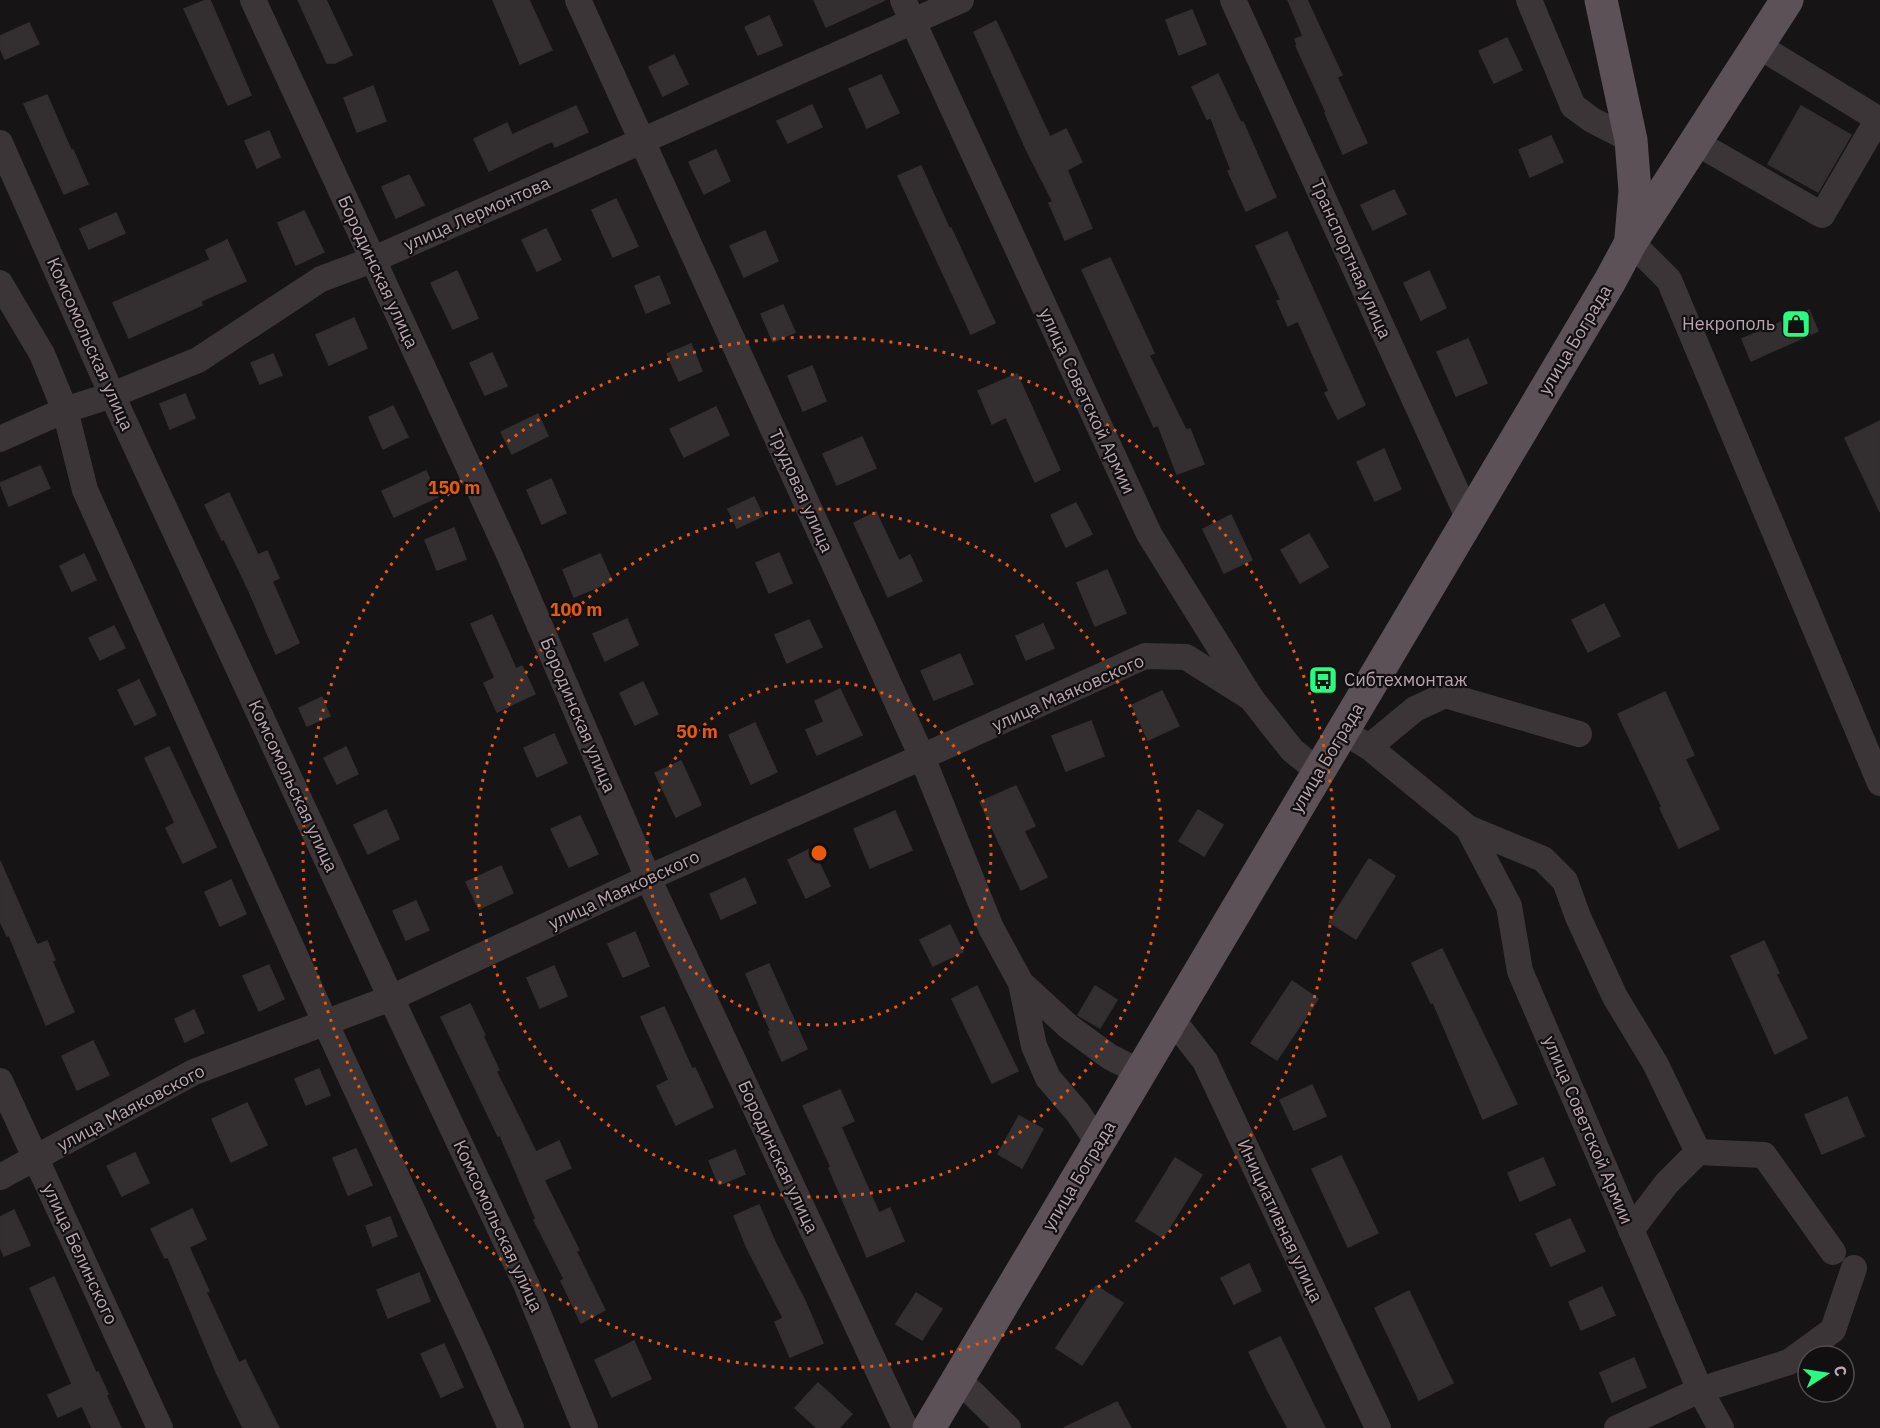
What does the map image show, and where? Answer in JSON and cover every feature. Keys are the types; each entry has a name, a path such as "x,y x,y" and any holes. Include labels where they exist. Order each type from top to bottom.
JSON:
{"main road":[{"path":"1601,0 1631,140 1635,192 1630,242"},
{"name":"улица Бограда","path":"929,1428 1319,772 1356,740 1469,519 1610,281 1630,242 1786,0"}],"street":[{"name":"Бородинская улица","path":"253,0 509,554 648,878 905,1428"},
{"name":"Трудовая улица","path":"578,0 922,757 991,928 1021,983 1034,1046 1048,1078 1078,1113 1099,1144"},
{"name":"улица Лермонтова","path":"0,439 65,410 112,395 198,360 321,279 372,260 642,141 908,11 961,0"},
{"name":"Транспортная улица","path":"1233,0 1469,519"},
{"path":"1529,0 1573,106 1592,120 1631,140"},
{"name":"улица Советской Армии","path":"908,11 1149,534 1251,698 1292,750 1319,772"},
{"path":"1695,142 1822,215 1878,119 1757,45"},
{"name":"Комсомольская улица","path":"0,143 112,395 526,1284 585,1428"},
{"path":"1630,242 1669,280 1880,783"},
{"path":"0,283 42,354 65,410 85,490 511,1428"},
{"name":"улица Маяковского","path":"0,1177 194,1072 391,998 648,878 1145,656 1186,657 1251,698"},
{"path":"1356,740 1445,695 1579,734"},
{"name":"улица Советской Армии","path":"1356,740 1468,828 1543,859 1565,881 1578,917 1615,997 1655,1063 1698,1152"},
{"name":"улица Советской Армии","path":"1468,828 1509,906 1520,971 1700,1390 1721,1428"},
{"name":"Трудовая улица","path":"1021,983 1069,1027 1110,1057 1140,1072"},
{"name":"Инициативная улица","path":"1172,1020 1205,1061 1378,1428"},
{"name":"улица Белинского","path":"0,1081 160,1428"},
{"path":"1632,1230 1667,1183 1698,1152 1764,1155 1833,1252"},
{"path":"1617,1428 1700,1390 1789,1362 1833,1330 1854,1268"},
{"path":"958,1378 1008,1428"}],"building":[{"path":"210,0 251,95 228,105 184,9"},
{"path":"298,0 326,0 352,55 335,63 327,63"},
{"path":"493,0 529,0 552,50 520,64"},
{"path":"814,0 885,0 826,27"},
{"path":"1288,0 1307,0 1342,75 1337,77 1367,143 1343,154 1296,46 1295,39 1303,36"},
{"path":"1192,10 1206,44 1179,55 1166,20"},
{"path":"769,16 782,45 758,55 745,27"},
{"path":"996,21 1050,137 1066,129 1082,162 1067,170 1092,228 1065,240 1049,203 1053,202 1026,149 974,32"},
{"path":"29,23 39,44 5,59 0,48 0,36"},
{"path":"1507,38 1522,70 1494,83 1479,51"},
{"path":"674,55 688,84 663,96 649,67"},
{"path":"1218,74 1241,123 1243,122 1276,197 1246,211 1228,171 1231,170 1211,118 1207,119 1192,87"},
{"path":"881,75 899,113 867,128 849,89"},
{"path":"373,86 386,121 357,132 344,98"},
{"path":"47,95 88,184 64,194 24,104"},
{"path":"812,105 822,127 788,143 777,121"},
{"path":"576,106 588,132 555,147 552,141 489,171 474,139 507,123 512,135"},
{"path":"1801,106 1851,135 1818,192 1768,164"},
{"path":"269,131 280,157 257,168 245,141"},
{"path":"1551,136 1563,162 1530,177 1519,150"},
{"path":"716,150 730,181 704,194 689,162"},
{"path":"921,166 995,323 971,334 898,176"},
{"path":"409,175 424,205 396,218 382,187"},
{"path":"1394,190 1406,214 1373,230 1361,205"},
{"path":"616,199 638,246 613,257 592,210"},
{"path":"304,211 324,252 296,265 278,223"},
{"path":"116,213 125,233 89,249 80,229"},
{"path":"546,229 561,260 537,271 522,240"},
{"path":"765,231 778,261 744,277 730,246"},
{"path":"1287,232 1365,405 1338,419 1325,393 1329,391 1298,321 1288,326 1277,301 1281,300 1256,246"},
{"path":"227,240 246,281 201,301 202,305 129,338 113,303 210,260 206,250"},
{"path":"1110,258 1154,353 1149,355 1186,430 1190,429 1204,464 1177,474 1158,425 1154,427 1082,270"},
{"path":"457,271 478,318 453,329 431,283"},
{"path":"1429,271 1446,308 1421,320 1404,283"},
{"path":"659,276 670,303 646,313 635,286"},
{"path":"783,305 795,332 773,342 761,314"},
{"name":"Некрополь","path":"1809,310 1818,331 1751,361 1742,339"},
{"path":"354,318 367,348 329,365 316,335"},
{"path":"1468,339 1487,383 1456,396 1437,352"},
{"path":"691,344 702,371 679,381 667,354"},
{"path":"492,353 507,386 485,395 470,363"},
{"path":"273,354 282,375 260,384 251,363"},
{"path":"812,366 826,401 803,411 788,376"},
{"path":"1017,374 1060,470 1035,482 1006,417 992,424 978,391"},
{"path":"185,394 195,418 170,429 160,404"},
{"path":"393,406 408,437 383,449 369,417"},
{"path":"716,407 729,435 684,457 670,429"},
{"path":"538,414 548,436 512,454 501,432"},
{"path":"1880,421 1880,512 1845,438"},
{"path":"862,437 876,468 837,485 823,454"},
{"path":"1384,449 1401,489 1375,501 1357,462"},
{"path":"40,466 50,488 9,506 0,483"},
{"path":"426,471 438,497 394,517 382,491"},
{"path":"551,479 566,513 542,524 527,490"},
{"path":"229,493 258,555 267,551 279,578 272,581 299,643 276,654 249,591 205,505"},
{"path":"754,497 763,516 737,528 728,509"},
{"path":"1076,503 1092,534 1066,547 1051,515"},
{"path":"876,512 899,561 910,555 922,581 888,597 854,523"},
{"path":"1231,515 1252,560 1224,573 1203,529"},
{"path":"454,528 466,559 437,570 425,540"},
{"path":"1309,534 1328,567 1300,583 1281,550"},
{"path":"779,553 792,583 769,593 756,563"},
{"path":"84,554 96,580 72,591 60,566"},
{"path":"600,554 612,581 574,597 563,570"},
{"path":"1107,570 1126,613 1095,626 1077,583"},
{"path":"1604,604 1620,636 1588,652 1572,620"},
{"path":"492,615 516,669 522,666 535,694 497,712 484,683 495,678 471,624"},
{"path":"627,619 638,645 605,661 593,634"},
{"path":"809,620 822,647 787,663 775,635"},
{"path":"1043,624 1054,648 1026,660 1016,636"},
{"path":"114,626 125,648 100,660 89,638"},
{"path":"960,654 973,684 934,700 921,671"},
{"path":"139,680 156,715 135,725 118,690"},
{"path":"643,682 658,714 635,725 620,693"},
{"path":"840,689 862,735 817,755 806,730 824,722 815,701"},
{"path":"1162,691 1179,726 1148,740 1132,705"},
{"path":"1665,692 1694,755 1685,759 1719,829 1679,848 1618,714"},
{"path":"322,697 330,716 307,726 299,708"},
{"path":"1091,721 1104,756 1066,771 1052,736"},
{"path":"755,723 777,772 751,784 729,735"},
{"path":"554,734 567,763 537,777 524,748"},
{"path":"169,747 216,847 183,863 166,828 175,823 145,758"},
{"path":"346,747 358,774 337,784 324,758"},
{"path":"681,761 701,805 676,817 655,773"},
{"path":"1016,786 1035,826 1024,831 1047,877 1021,890 980,802"},
{"path":"386,810 399,839 368,854 354,825"},
{"path":"1198,810 1223,825 1204,856 1179,841"},
{"path":"895,811 912,850 870,868 854,829"},
{"path":"580,816 598,854 569,867 551,829"},
{"path":"812,848 830,886 806,898 788,860"},
{"path":"1369,859 1395,876 1356,939 1329,922"},
{"path":"0,861 37,945 47,941 55,960 52,961 74,1012 46,1025 9,935 7,936 0,921"},
{"path":"501,866 513,893 479,909 466,882"},
{"path":"745,878 756,903 721,919 710,894"},
{"path":"231,880 246,914 220,926 205,892"},
{"path":"416,901 429,930 406,940 393,911"},
{"path":"950,925 963,952 933,966 920,940"},
{"path":"635,932 649,966 623,977 608,944"},
{"path":"1764,941 1779,973 1776,974 1807,1038 1775,1054 1731,956"},
{"path":"1442,949 1517,1104 1483,1119 1433,1002 1431,1003 1412,963"},
{"path":"769,964 807,1049 782,1061 746,974"},
{"path":"269,965 284,999 259,1011 243,976"},
{"path":"554,966 567,996 540,1008 527,978"},
{"path":"1292,981 1318,999 1277,1060 1251,1043"},
{"path":"977,986 1018,1071 992,1083 952,999"},
{"path":"1095,986 1117,1000 1100,1028 1078,1015"},
{"path":"470,1004 499,1070 496,1071 536,1152 559,1141 571,1168 544,1180 579,1250 576,1251 605,1310 581,1323 561,1281 564,1279 534,1220 536,1219 500,1135 498,1136 441,1017"},
{"path":"664,1007 692,1069 695,1068 713,1107 676,1125 657,1086 669,1080 641,1017"},
{"path":"194,1010 204,1033 185,1042 175,1019"},
{"path":"93,1041 109,1075 77,1090 62,1056"},
{"path":"319,1069 330,1095 306,1105 295,1079"},
{"path":"1312,1085 1326,1116 1294,1130 1280,1100"},
{"path":"840,1090 854,1121 841,1127 879,1213 890,1208 904,1241 867,1257 829,1168 831,1167 803,1106"},
{"path":"1847,1097 1864,1136 1822,1154 1805,1115"},
{"path":"247,1103 267,1145 231,1162 212,1119"},
{"path":"1019,1116 1043,1129 1022,1168 998,1154"},
{"path":"356,1149 372,1185 348,1195 333,1158"},
{"path":"735,1150 745,1174 719,1185 709,1161"},
{"path":"135,1153 149,1183 122,1196 107,1166"},
{"path":"1341,1156 1378,1233 1348,1247 1312,1169"},
{"path":"1175,1158 1202,1175 1163,1238 1136,1221"},
{"path":"1543,1158 1555,1185 1520,1201 1508,1173"},
{"path":"759,1205 823,1343 790,1357 775,1322 783,1318 747,1248 734,1216"},
{"path":"192,1209 206,1239 189,1247 209,1291 206,1292 239,1363 245,1360 279,1428 243,1428 217,1374 168,1257 165,1258 151,1229"},
{"path":"14,1210 30,1245 4,1256 0,1247 0,1217"},
{"path":"390,1217 397,1236 373,1246 366,1226"},
{"path":"1570,1219 1585,1251 1551,1266 1536,1234"},
{"path":"1249,1264 1261,1291 1234,1304 1221,1278"},
{"path":"419,1273 430,1301 388,1318 377,1290"},
{"path":"54,1277 96,1373 98,1372 108,1394 106,1395 121,1428 92,1428 82,1406 58,1417 48,1395 72,1384 30,1288"},
{"path":"1096,1286 1123,1303 1082,1365 1056,1348"},
{"path":"1602,1287 1615,1315 1581,1330 1569,1302"},
{"path":"1409,1291 1453,1383 1419,1400 1375,1308"},
{"path":"916,1293 942,1309 922,1340 896,1324"},
{"path":"1280,1337 1325,1428 1288,1428 1270,1395 1249,1352"},
{"path":"634,1341 651,1379 612,1397 595,1360"},
{"path":"444,1344 463,1387 441,1397 421,1354"},
{"path":"1634,1358 1646,1387 1612,1402 1600,1373"},
{"path":"818,1383 852,1414 839,1428 817,1428 795,1408"},
{"path":"1117,1402 1131,1428 1064,1428"}],"place":[{"name":"Некрополь","path":"1796,324"},
{"name":"Сибтехмонтаж","path":"1323,680"}]}
